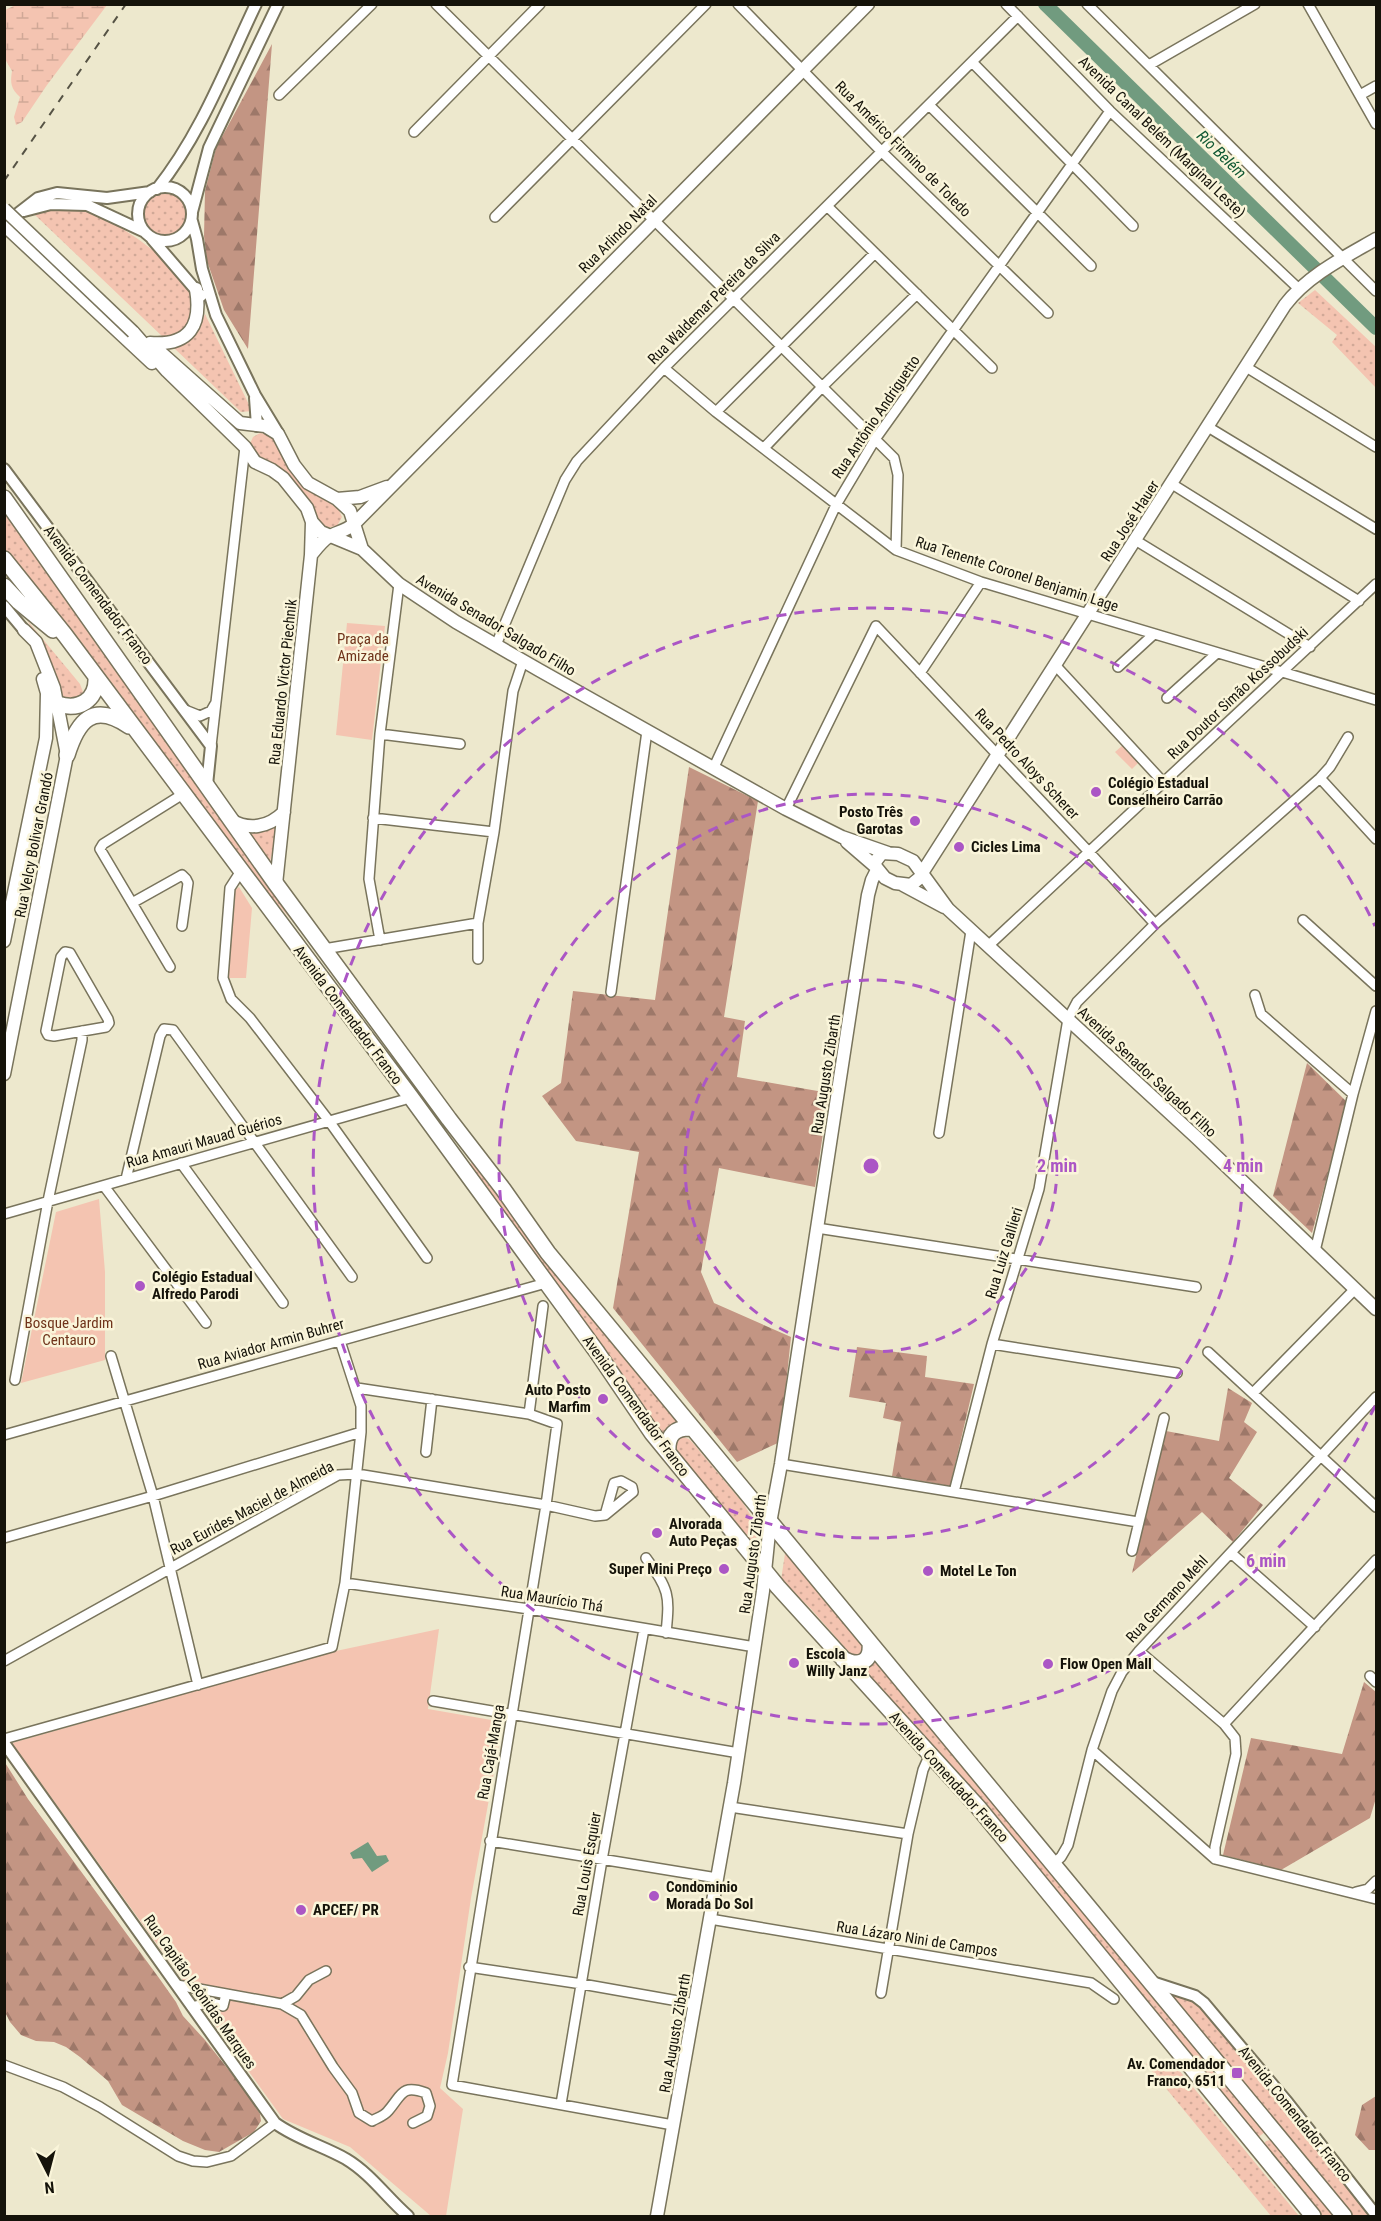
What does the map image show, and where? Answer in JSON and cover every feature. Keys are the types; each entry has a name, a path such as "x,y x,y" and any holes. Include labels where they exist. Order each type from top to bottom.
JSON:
{"highway":[{"name":"Avenida Comendador Franco","path":"4,498 276,884 548,1253 1344,2217"},
{"name":"Avenida Comendador Franco","path":"9,564 65,635 410,1096 668,1452 764,1572 978,1807 1313,2217"},
{"path":"4,586 49,628 65,635"},
{"path":"58,704 73,707 87,701 96,686 96,678"},
{"path":"67,755 78,726 91,717 106,715 118,718 134,729"},
{"path":"410,1096 421,1096 442,1118 449,1119"},
{"path":"668,1452 667,1442 674,1431 680,1428 692,1428"},
{"path":"843,1659 852,1664 861,1663 868,1658 871,1650 870,1643"},
{"path":"1256,2147 1263,2135 1272,2133 1278,2136"}],"main road":[{"name":"Rua Arlindo Natal","path":"330,536 347,530 354,524 868,4"},
{"name":"Avenida Senador Salgado Filho","path":"4,209 133,332 167,371 244,447 255,462 283,478 307,508 312,522 321,532 362,549 399,584 496,645 786,809 842,837 914,861 948,909 1196,1137 1376,1307"},
{"path":"4,224 150,362 167,371"},
{"name":"Rua José Hauer","path":"922,875 936,848 1056,666 1285,305 1301,287 1377,239"},
{"path":"150,343 176,341 189,333 196,323 198,314 195,289"},
{"name":"Avenida Senador Salgado Filho","path":"133,332 150,343 240,423 266,426 278,434"},
{"path":"244,447 250,431 257,426"},
{"path":"278,434 294,465 308,483 337,499 350,511 362,549"},
{"name":"Rua Arlindo Natal","path":"337,499 360,497 391,486"},
{"name":"Rua Eduardo Victor Piechnik","path":"276,884 311,555 312,522"},
{"path":"311,555 321,542 330,536"},
{"name":"Rua Velcy Bolivar Grandó","path":"4,1074 9,1025 67,755 58,704 36,642 24,630"},
{"name":"Rua Velcy Bolivar Grandó","path":"5,940 9,895 42,758 48,715 47,693 40,667 24,630"},
{"path":"42,758 52,754 58,757 55,809"},
{"path":"229,818 248,826 259,826 273,821 284,812"},
{"name":"Avenida Senador Salgado Filho","path":"842,837 885,878 948,909"},
{"path":"907,858 919,859 927,856 936,848"},
{"name":"Rua Augusto Zibarth","path":"657,2217 739,1753 770,1523 868,895 877,869 878,857 888,853"},
{"path":"868,895 880,885 911,885 922,875"}],"street":[{"path":"216,315 148,235 139,221 138,213 144,198 170,173 198,126 256,4"},
{"path":"21,212 51,204 87,205 148,235 167,241 183,235 192,217 209,148 278,4"},
{"path":"279,95 372,4"},
{"path":"436,4 894,458 896,466 896,550"},
{"path":"414,132 540,4"},
{"path":"495,217 706,4"},
{"name":"Rua Américo Firmino de Toledo","path":"738,4 882,152 1048,314"},
{"name":"Avenida Canal Belém (Marginal Leste)","path":"1006,4 1110,111 1301,287"},
{"path":"1087,4 1341,260 1377,291"},
{"path":"1149,65 1255,4"},
{"path":"1308,4 1377,124"},
{"name":"Rua Waldemar Pereira da Silva","path":"496,645 565,480 577,461 664,368 1018,16"},
{"path":"972,62 1133,226"},
{"path":"1360,95 1377,86"},
{"path":"929,105 1091,266"},
{"name":"Rua Antônio Andriguetto","path":"714,767 836,505 876,438 1110,111"},
{"path":"4,224 38,198 57,193 107,198 154,190 173,189 180,192 186,198 192,217 202,270 216,315 255,394 278,434"},
{"path":"827,206 992,368"},
{"path":"716,412 875,253"},
{"path":"764,448 823,386 917,294"},
{"path":"1246,367 1377,447"},
{"name":"Rua Tenente Coronel Benjamin Lage","path":"664,368 716,412 896,550 981,582 1377,700"},
{"path":"255,394 257,426"},
{"path":"1208,427 1377,529"},
{"path":"207,785 244,447"},
{"name":"Avenida Comendador Franco","path":"4,469 211,746"},
{"path":"1172,484 1359,601"},
{"path":"1135,540 1310,647"},
{"path":"920,673 981,582"},
{"path":"380,940 369,879 380,734 399,584"},
{"name":"Rua Doutor Simão Kossobudski","path":"988,946 1377,584"},
{"name":"Rua Velcy Bolivar Grandó","path":"4,606 24,630"},
{"name":"Rua Pedro Aloys Scherer","path":"786,809 876,626 1155,924"},
{"path":"1118,667 1154,634"},
{"path":"1167,698 1217,653"},
{"path":"478,958 478,923 494,832 513,691 523,661"},
{"path":"1056,666 1164,783"},
{"path":"184,710 200,716 211,711 215,704"},
{"path":"611,992 647,731"},
{"path":"380,734 460,744"},
{"path":"1068,1019 1077,1002 1155,924 1320,778 1330,767 1348,737"},
{"path":"1320,778 1377,839"},
{"path":"170,967 100,849 103,844 183,794"},
{"path":"374,818 494,832"},
{"path":"241,871 230,888 223,978 231,999 250,1018 329,1121 427,1258"},
{"path":"132,903 182,875 188,883 182,926"},
{"path":"1303,920 1377,986"},
{"path":"324,950 478,923"},
{"path":"939,1133 971,931"},
{"path":"65,952 70,953 109,1023 106,1027 82,1031 54,1036 48,1035 46,1031 61,957 65,952"},
{"path":"1255,996 1261,1014 1353,1094"},
{"path":"1315,1251 1353,1094 1377,1011"},
{"name":"Rua Luiz Gallieri","path":"954,1492 992,1344 1039,1190 1068,1019"},
{"path":"126,1179 160,1036 164,1029 173,1030 352,1277"},
{"path":"15,1380 82,1031"},
{"name":"Rua Amauri Mauad Guérios","path":"4,1214 403,1100 410,1096"},
{"path":"181,1163 283,1303"},
{"path":"104,1186 206,1323"},
{"path":"817,1228 1196,1287"},
{"name":"Rua Aviador Armin Buhrer","path":"4,1435 546,1283"},
{"path":"1253,1393 1356,1289"},
{"path":"357,1388 529,1414 543,1306"},
{"path":"4,1741 332,1647 345,1583 361,1432 361,1406 357,1388 340,1341"},
{"path":"992,1344 1177,1373"},
{"path":"1208,1352 1377,1506"},
{"path":"111,1356 153,1496 198,1685"},
{"name":"Rua Germano Mehl","path":"1053,1864 1061,1857 1068,1845 1092,1750 1112,1692 1122,1672 1139,1651 1377,1397"},
{"path":"426,1452 432,1399"},
{"name":"Rua Cajá-Manga","path":"529,1414 558,1424 452,2085 561,2104"},
{"path":"1132,1551 1164,1418"},
{"path":"4,1538 153,1496 361,1432"},
{"path":"781,1464 1138,1522"},
{"name":"Rua Eurides Maciel de Almeida","path":"4,1661 338,1475 357,1474 546,1505 595,1516 605,1515"},
{"path":"1231,1553 1315,1627"},
{"path":"646,1558 666,1586 670,1602 666,1633"},
{"path":"1224,1724 1377,1560"},
{"name":"Rua Maurício Thá","path":"345,1583 529,1609 755,1647"},
{"name":"Rua Louis Esquier","path":"561,2104 644,1629"},
{"path":"1139,1651 1224,1724 1235,1738 1236,1754 1215,1847 1215,1859"},
{"path":"433,1701 739,1753"},
{"name":"Rua Capitão Leônidas Marques","path":"4,1741 275,2123 287,2133 347,2159 374,2181 408,2217"},
{"path":"1092,1750 1215,1859 1377,1899"},
{"path":"881,1993 908,1834 923,1770 930,1754"},
{"path":"730,1807 908,1834"},
{"path":"490,1841 717,1878"},
{"path":"1353,1893 1368,1889 1377,1881"},
{"name":"Rua Lázaro Nini de Campos","path":"710,1919 1091,1983 1114,1999"},
{"path":"470,1967 695,2004"},
{"path":"282,2004 296,1996 309,1980 326,1971"},
{"name":"Avenida Comendador Franco","path":"1150,1982 1195,1996 1204,2003 1288,2103 1377,2215"},
{"path":"177,1985 282,2004 301,2015 352,2093 359,2113 372,2121 387,2113 399,2094 414,2089 426,2093 430,2106 427,2116 413,2123"},
{"path":"210,2002 212,1991"},
{"path":"192,2007 210,2002 223,2006 226,1994"},
{"path":"4,2065 63,2087 100,2107 178,2156 193,2162 207,2162 231,2156 275,2123"},
{"path":"561,2104 673,2125"}],"green space":[{"path":"18,4 107,5 22,122 16,125 14,117 20,97 13,88 12,71 5,59 5,10"},
{"path":"272,44 248,349 224,310 207,261 204,236 205,191 216,148"},
{"path":"165,190 182,197 189,214 182,231 165,238 148,231 141,214 148,197"},
{"path":"46,209 88,211 114,223 160,256 184,280 192,294 193,310 184,328 176,335 164,338 35,215"},
{"path":"1315,290 1376,347 1376,388 1332,342 1337,335 1298,303"},
{"path":"205,314 252,411 241,412 173,347 185,342 193,335"},
{"path":"260,433 266,434 274,441 298,482 338,508 342,517 337,526 321,527 256,456 249,446 253,437"},
{"path":"4,505 314,946 247,869 5,550"},
{"path":"27,620 80,684 83,692 79,699 63,699 50,662"},
{"name":"Praça da Amizade","path":"347,623 385,626 372,740 336,735"},
{"path":"1123,745 1139,762 1132,769 1115,752"},
{"path":"689,767 758,801 724,1017 745,1021 737,1077 829,1093 815,1187 719,1168 701,1272 714,1303 791,1337 780,1442 737,1462 613,1308 639,1152 576,1141 542,1096 561,1083 573,991 655,1000"},
{"path":"279,823 270,862 250,834 267,830"},
{"path":"239,887 252,908 246,978 226,978 234,891"},
{"path":"1307,1063 1347,1102 1312,1233 1273,1196"},
{"path":"472,1163 591,1317 680,1426 666,1440 466,1166"},
{"name":"Bosque Jardim Centauro","path":"99,1199 105,1272 105,1360 21,1383 56,1212"},
{"path":"857,1347 927,1356 925,1377 974,1384 950,1486 892,1476 901,1422 883,1418 886,1403 849,1397"},
{"path":"1228,1388 1252,1403 1244,1422 1257,1432 1229,1478 1263,1505 1233,1542 1202,1512 1132,1573 1166,1431 1219,1441"},
{"path":"681,1436 692,1442 743,1503 758,1527 755,1546 673,1448"},
{"path":"786,1547 869,1651 855,1659 811,1609 781,1580"},
{"name":"APCEF/ PR","path":"439,1629 428,1709 503,1722 471,1898 448,2053 440,2088 463,2109 446,2216 431,2216 350,2147 283,2119 12,1743 336,1651"},
{"path":"876,1654 1265,2132 1257,2138 856,1668"},
{"path":"1364,1682 1376,1692 1376,1798 1370,1818 1281,1870 1223,1855 1251,1738 1342,1754"},
{"path":"4,1761 28,1799 176,2002 183,2016 247,2093 260,2114 261,2121 254,2132 219,2152 205,2150 183,2141 122,2105 108,2081 66,2047 54,2042 36,2041 21,2035 10,2022 4,2010"},
{"path":"1169,1995 1196,2000 1376,2216 1353,2216"},
{"path":"1165,2059 1174,2064 1299,2216 1271,2216 1146,2064"},
{"path":"1376,2096 1376,2150 1369,2150 1355,2135 1362,2105"},
{"path":"1270,2140 1336,2216 1321,2216 1267,2152 1263,2145"}],"shaded area":[{"path":"368,1842 377,1856 386,1855 389,1861 372,1872 362,1858 353,1859 350,1853"}],"waterway":[{"name":"Rio Belém","path":"1045,4 1376,328"}],"railway":[{"path":"4,181 126,4"}],"place":[{"name":"Colégio Estadual Conselheiro Carrão","path":"1096,792"},
{"name":"Posto Três Garotas","path":"915,821"},
{"name":"Cicles Lima","path":"959,847"},
{"name":"Colégio Estadual Alfredo Parodi","path":"140,1286"},
{"name":"Auto Posto Marfim","path":"603,1399"},
{"name":"Alvorada Auto Peças","path":"657,1533"},
{"name":"Super Mini Preço","path":"724,1569"},
{"name":"Motel Le Ton","path":"928,1571"},
{"name":"Escola Willy Janz","path":"794,1663"},
{"name":"Flow Open Mall","path":"1048,1664"},
{"name":"Condominio Morada Do Sol","path":"654,1896"},
{"name":"APCEF/ PR","path":"301,1910"},
{"name":"Av. Comendador Franco, 6511","path":"1237,2073"}]}
